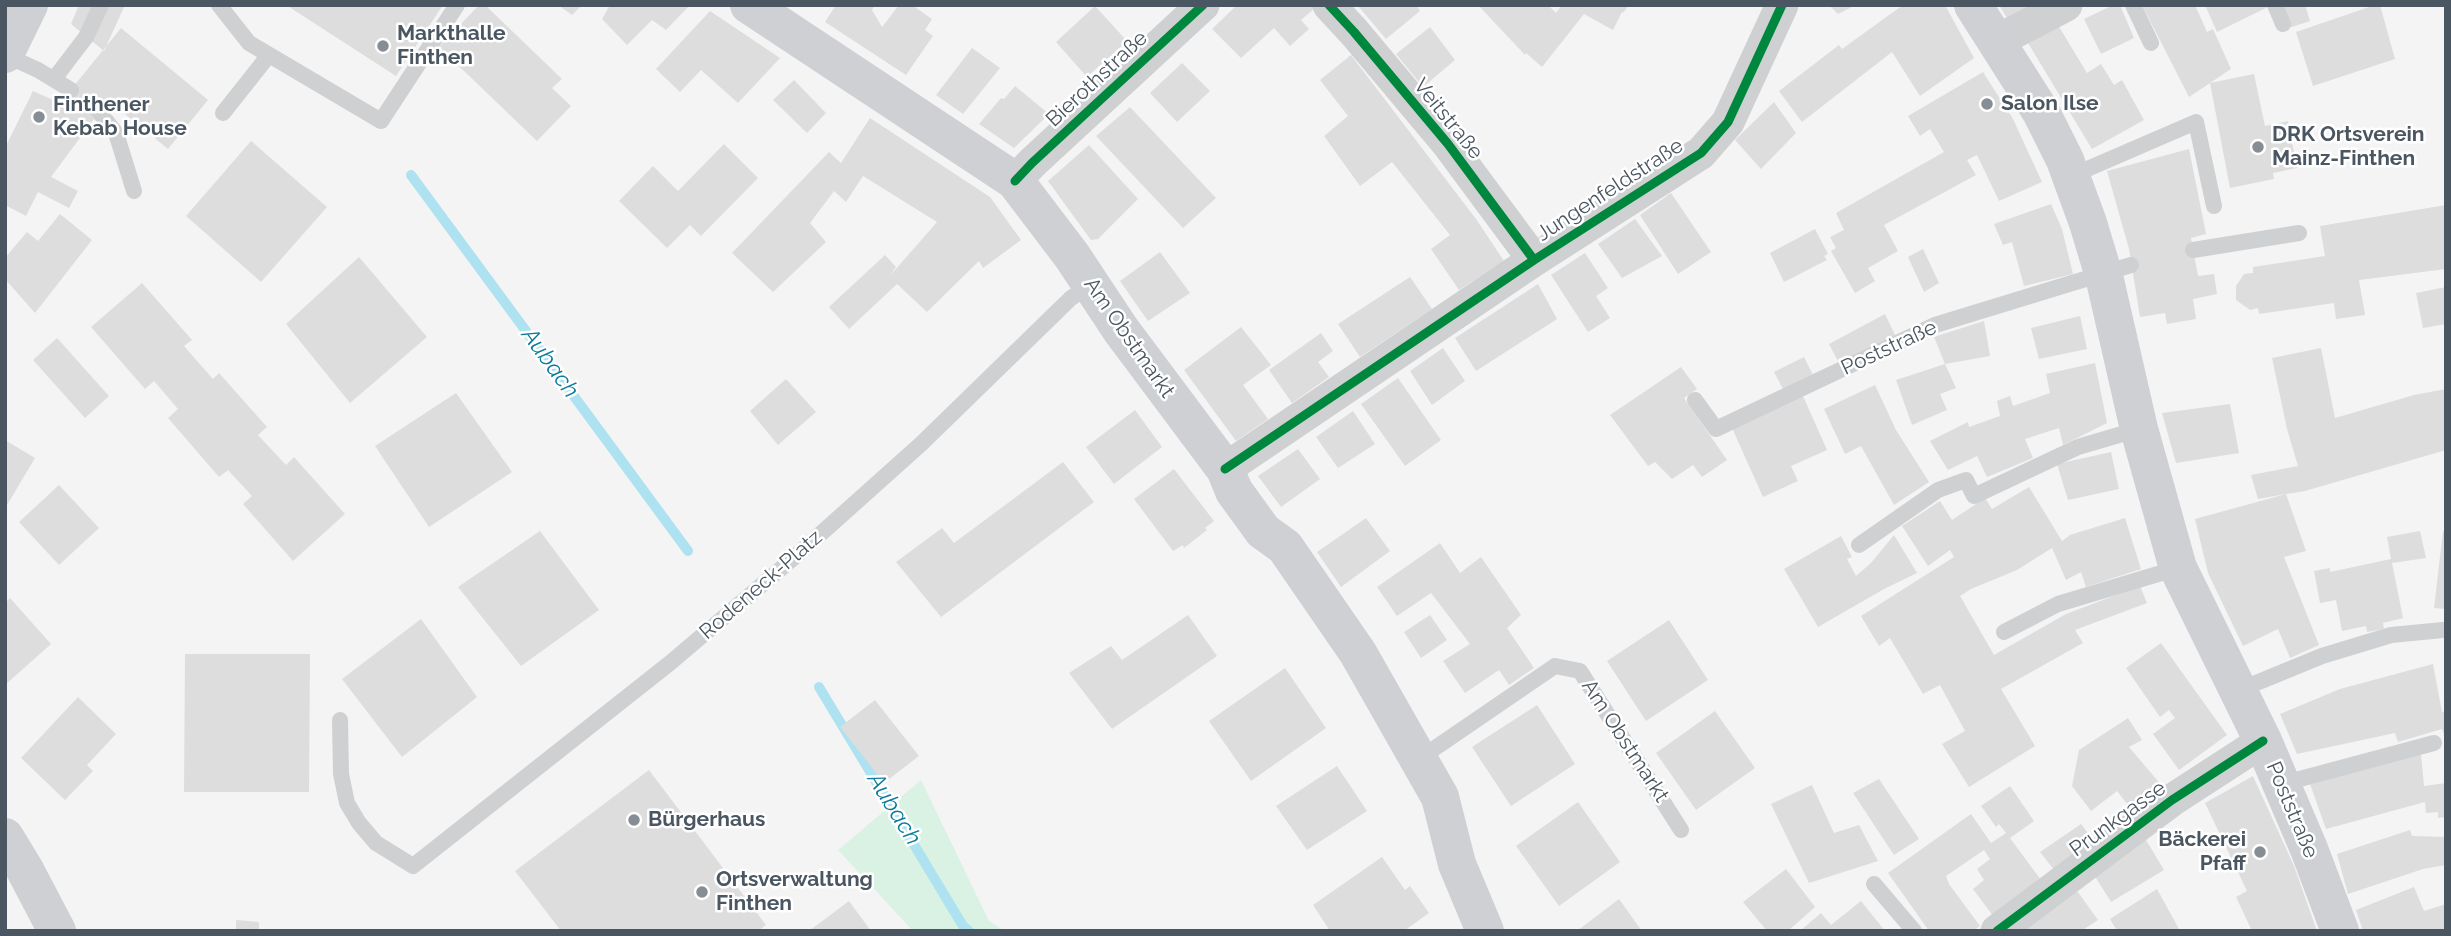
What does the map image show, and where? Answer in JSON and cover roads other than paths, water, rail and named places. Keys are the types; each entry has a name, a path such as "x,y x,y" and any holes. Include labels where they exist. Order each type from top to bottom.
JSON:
{"main road":[{"path":"5,55 29,5"},
{"name":"Am Obstmarkt","path":"749,5 1015,181 1224,469 1234,491 1263,531 1284,547 1358,653 1440,797 1457,864 1485,931"},
{"name":"Poststraße","path":"1972,5 2041,112 2117,270 2139,429 2178,568 2263,741 2340,931"},
{"path":"5,837 26,870 57,931"}],"street":[{"name":"Bierothstraße","path":"1015,181 1203,5"},
{"name":"Veitstraße","path":"1329,5 1448,144 1534,260"},
{"name":"Jungenfeldstraße","path":"1224,469 1534,260 1701,153 1728,122 1782,5"},
{"path":"1995,41 2066,5"},
{"name":"Prunkgasse","path":"1997,931 2159,810 2263,741"}],"lane":[{"path":"54,79 86,37 101,5"},
{"path":"219,5 249,43 381,121 457,5"},
{"path":"2133,5 2151,43"},
{"path":"2276,5 2283,24"},
{"path":"5,55 38,69 71,90"},
{"path":"223,113 269,55"},
{"path":"99,112 116,133 134,191"},
{"path":"2071,176 2196,122 2214,206"},
{"path":"2193,250 2299,233"},
{"name":"Poststraße","path":"1695,400 1716,429 1935,325 2117,270"},
{"name":"Rodeneck-Platz","path":"340,720 341,774 347,803 376,843 412,866 670,663 797,555 921,444 1071,298 1091,285"},
{"path":"1860,545 1938,490 1966,480 1973,496 2078,447 2139,429"},
{"path":"2004,632 2058,604 2178,568"},
{"path":"2239,690 2322,656 2391,635 2444,630"},
{"name":"Am Obstmarkt","path":"1419,759 1555,666 1580,671 1681,830"},
{"path":"2281,784 2434,743"},
{"path":"1874,884 1914,931"}],"waterway":[{"name":"Aubach","path":"411,175 688,551"},
{"name":"Aubach","path":"819,687 963,926 969,931"}],"place":[{"name":"Markthalle Finthen","path":"383,46"},
{"name":"Salon Ilse","path":"1987,104"},
{"name":"Finthener Kebab House","path":"39,117"},
{"name":"DRK Ortsverein Mainz-Finthen","path":"2258,147"},
{"name":"Bürgerhaus","path":"634,820"},
{"name":"Bäckerei Pfaff","path":"2260,852"},
{"name":"Ortsverwaltung Finthen","path":"702,892"}]}
